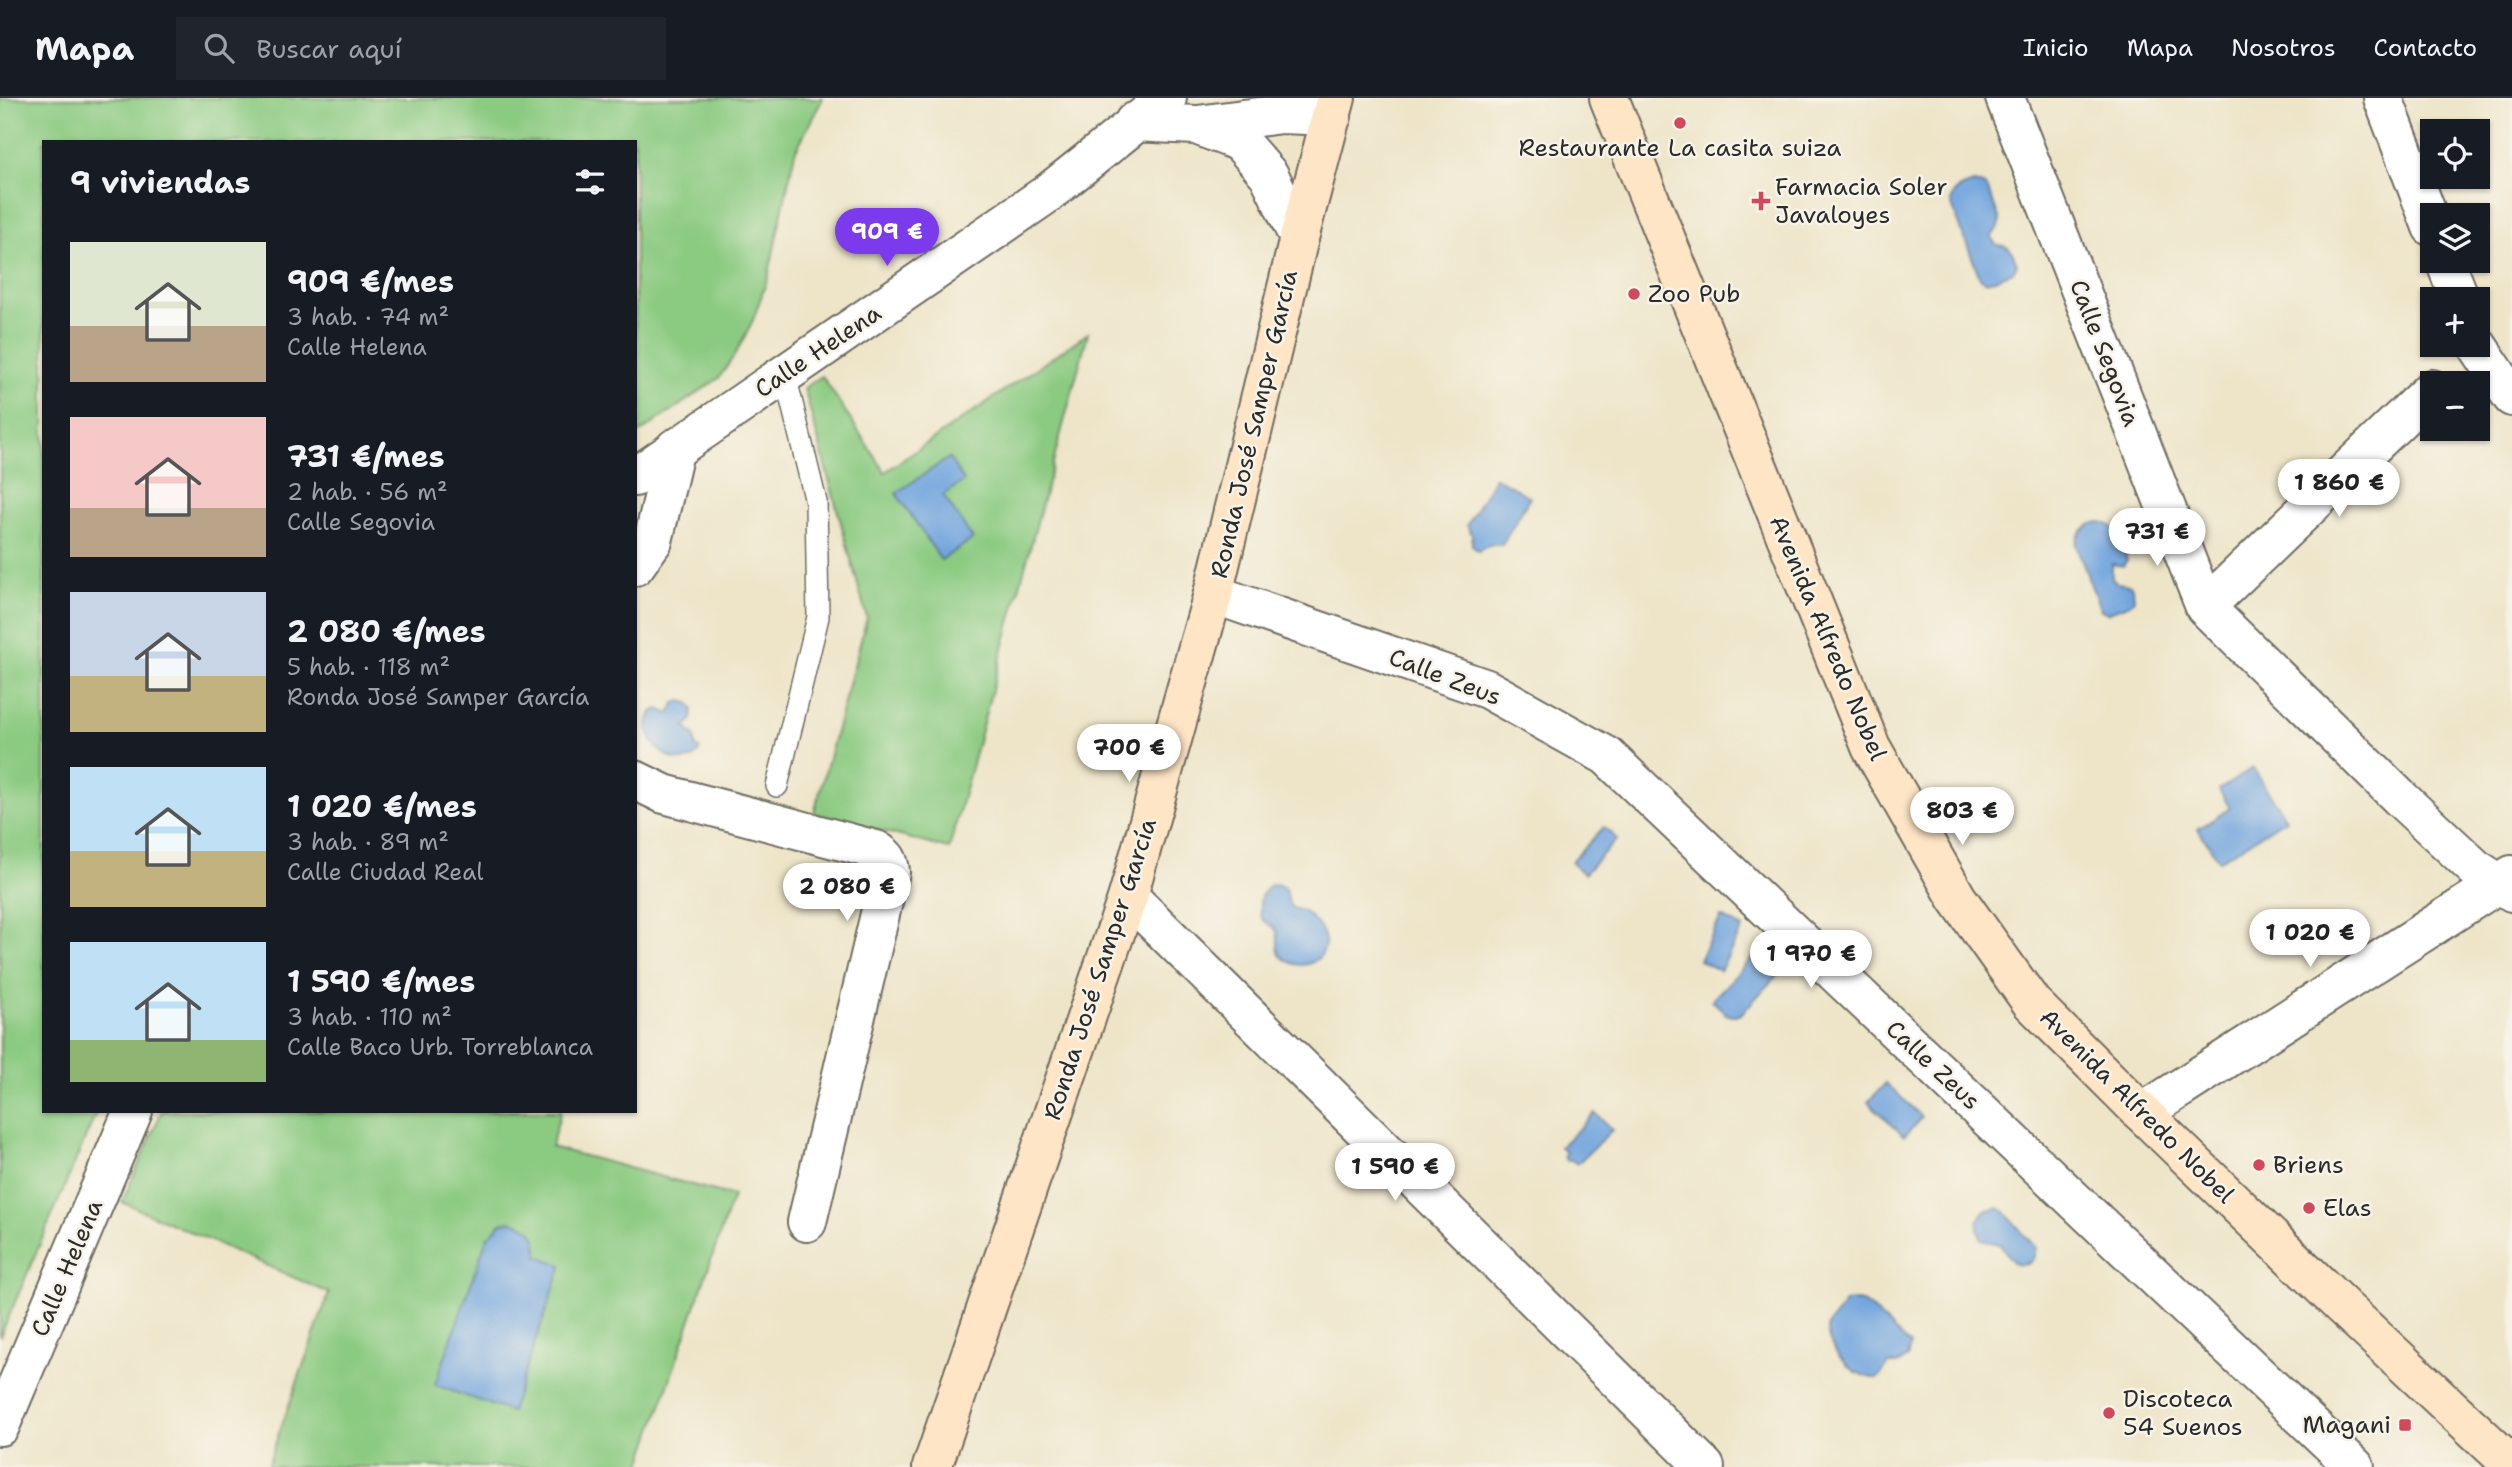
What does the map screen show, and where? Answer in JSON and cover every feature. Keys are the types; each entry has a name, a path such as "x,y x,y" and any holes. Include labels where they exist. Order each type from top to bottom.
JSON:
{"main road":[{"name":"Avenida Alfredo Nobel","path":"1609,98 1871,747 1957,898 2031,1002 2344,1308 2512,1465"},
{"name":"Ronda José Samper García","path":"932,1467 1128,896 1213,594 1333,104"}],"street":[{"name":"Calle Helena","path":"637,481 675,448 1046,194 1167,98"},
{"name":"Calle Segovia","path":"2005,98 2205,607 2475,867 2508,884"},
{"path":"2383,98 2423,203"},
{"path":"1135,122 1196,125 1333,104"},
{"path":"1196,125 1240,142 1269,175 1299,238"},
{"path":"2451,371 2466,357"},
{"path":"2485,357 2512,397"},
{"path":"2205,607 2420,401"},
{"path":"637,563 653,541 675,448"},
{"name":"Calle Zeus","path":"1213,594 1487,689 1607,756 2355,1467"},
{"path":"637,781 664,794 877,850 889,862 890,872 807,1222"},
{"path":"2142,1113 2508,884"},
{"path":"1128,896 1705,1467"},
{"name":"Calle Helena","path":"0,1426 132,1113"}],"lane":[{"path":"777,786 818,617 816,502 785,375"}],"green space":[{"path":"0,98 823,98 795,152 768,277 753,320 736,353 719,378 637,435 637,140 42,140 42,1113 96,1113 0,1337"},
{"path":"1088,333 949,849 814,813 867,618 804,388 822,376 885,472"},
{"path":"161,1113 560,1113 551,1147 733,1196 640,1467 267,1467 329,1293 122,1202"}],"water":[{"path":"1974,183 1988,189 2000,220 1999,227 1991,237 1996,245 2010,250 2017,264 2013,272 1987,282 1980,278 1951,203 1955,192"},
{"path":"949,458 964,481 943,495 973,539 941,560 896,493"},
{"path":"1495,477 1530,497 1502,545 1490,545 1478,551 1472,545 1472,535 1467,525"},
{"path":"2100,522 2112,527 2120,535 2127,560 2123,566 2112,564 2112,579 2117,583 2131,585 2134,599 2130,604 2107,613 2100,609 2076,545 2084,529"},
{"path":"675,703 689,703 693,709 692,720 685,727 694,735 696,748 700,749 694,757 685,760 664,754 650,736 648,725 652,712 659,709 669,714"},
{"path":"2253,768 2286,819 2219,861 2198,829 2230,808 2219,790"},
{"path":"1604,827 1617,839 1584,874 1571,862"},
{"path":"1276,884 1285,888 1290,906 1308,915 1324,937 1322,954 1308,964 1299,965 1280,955 1277,933 1260,913 1261,896 1269,886"},
{"path":"1721,917 1743,928 1720,971 1699,960"},
{"path":"1762,948 1783,969 1740,1015 1727,1015 1712,1000"},
{"path":"1886,1083 1922,1117 1904,1136 1868,1102"},
{"path":"1595,1113 1612,1130 1577,1164 1572,1160 1567,1161 1564,1157 1566,1153 1560,1147"},
{"path":"1985,1210 2003,1210 2036,1248 2029,1263 2015,1263 2001,1245 1982,1239 1978,1228 1980,1217"},
{"path":"510,1221 523,1225 532,1232 537,1243 538,1256 562,1265 511,1412 435,1385 487,1238 501,1223"},
{"path":"1858,1301 1870,1307 1910,1345 1907,1358 1897,1364 1889,1364 1878,1378 1860,1374 1852,1369 1837,1354 1828,1337 1827,1328 1845,1302"}],"place":[{"name":"Restaurante La casita suiza","path":"1680,123"},
{"name":"Farmacia Soler Javaloyes","path":"1761,201"},
{"name":"Zoo Pub","path":"1634,294"},
{"name":"Briens","path":"2259,1165"},
{"name":"Elas","path":"2309,1208"},
{"name":"Discoteca 54 Suenos","path":"2109,1413"},
{"name":"Magani","path":"2405,1425"}]}
